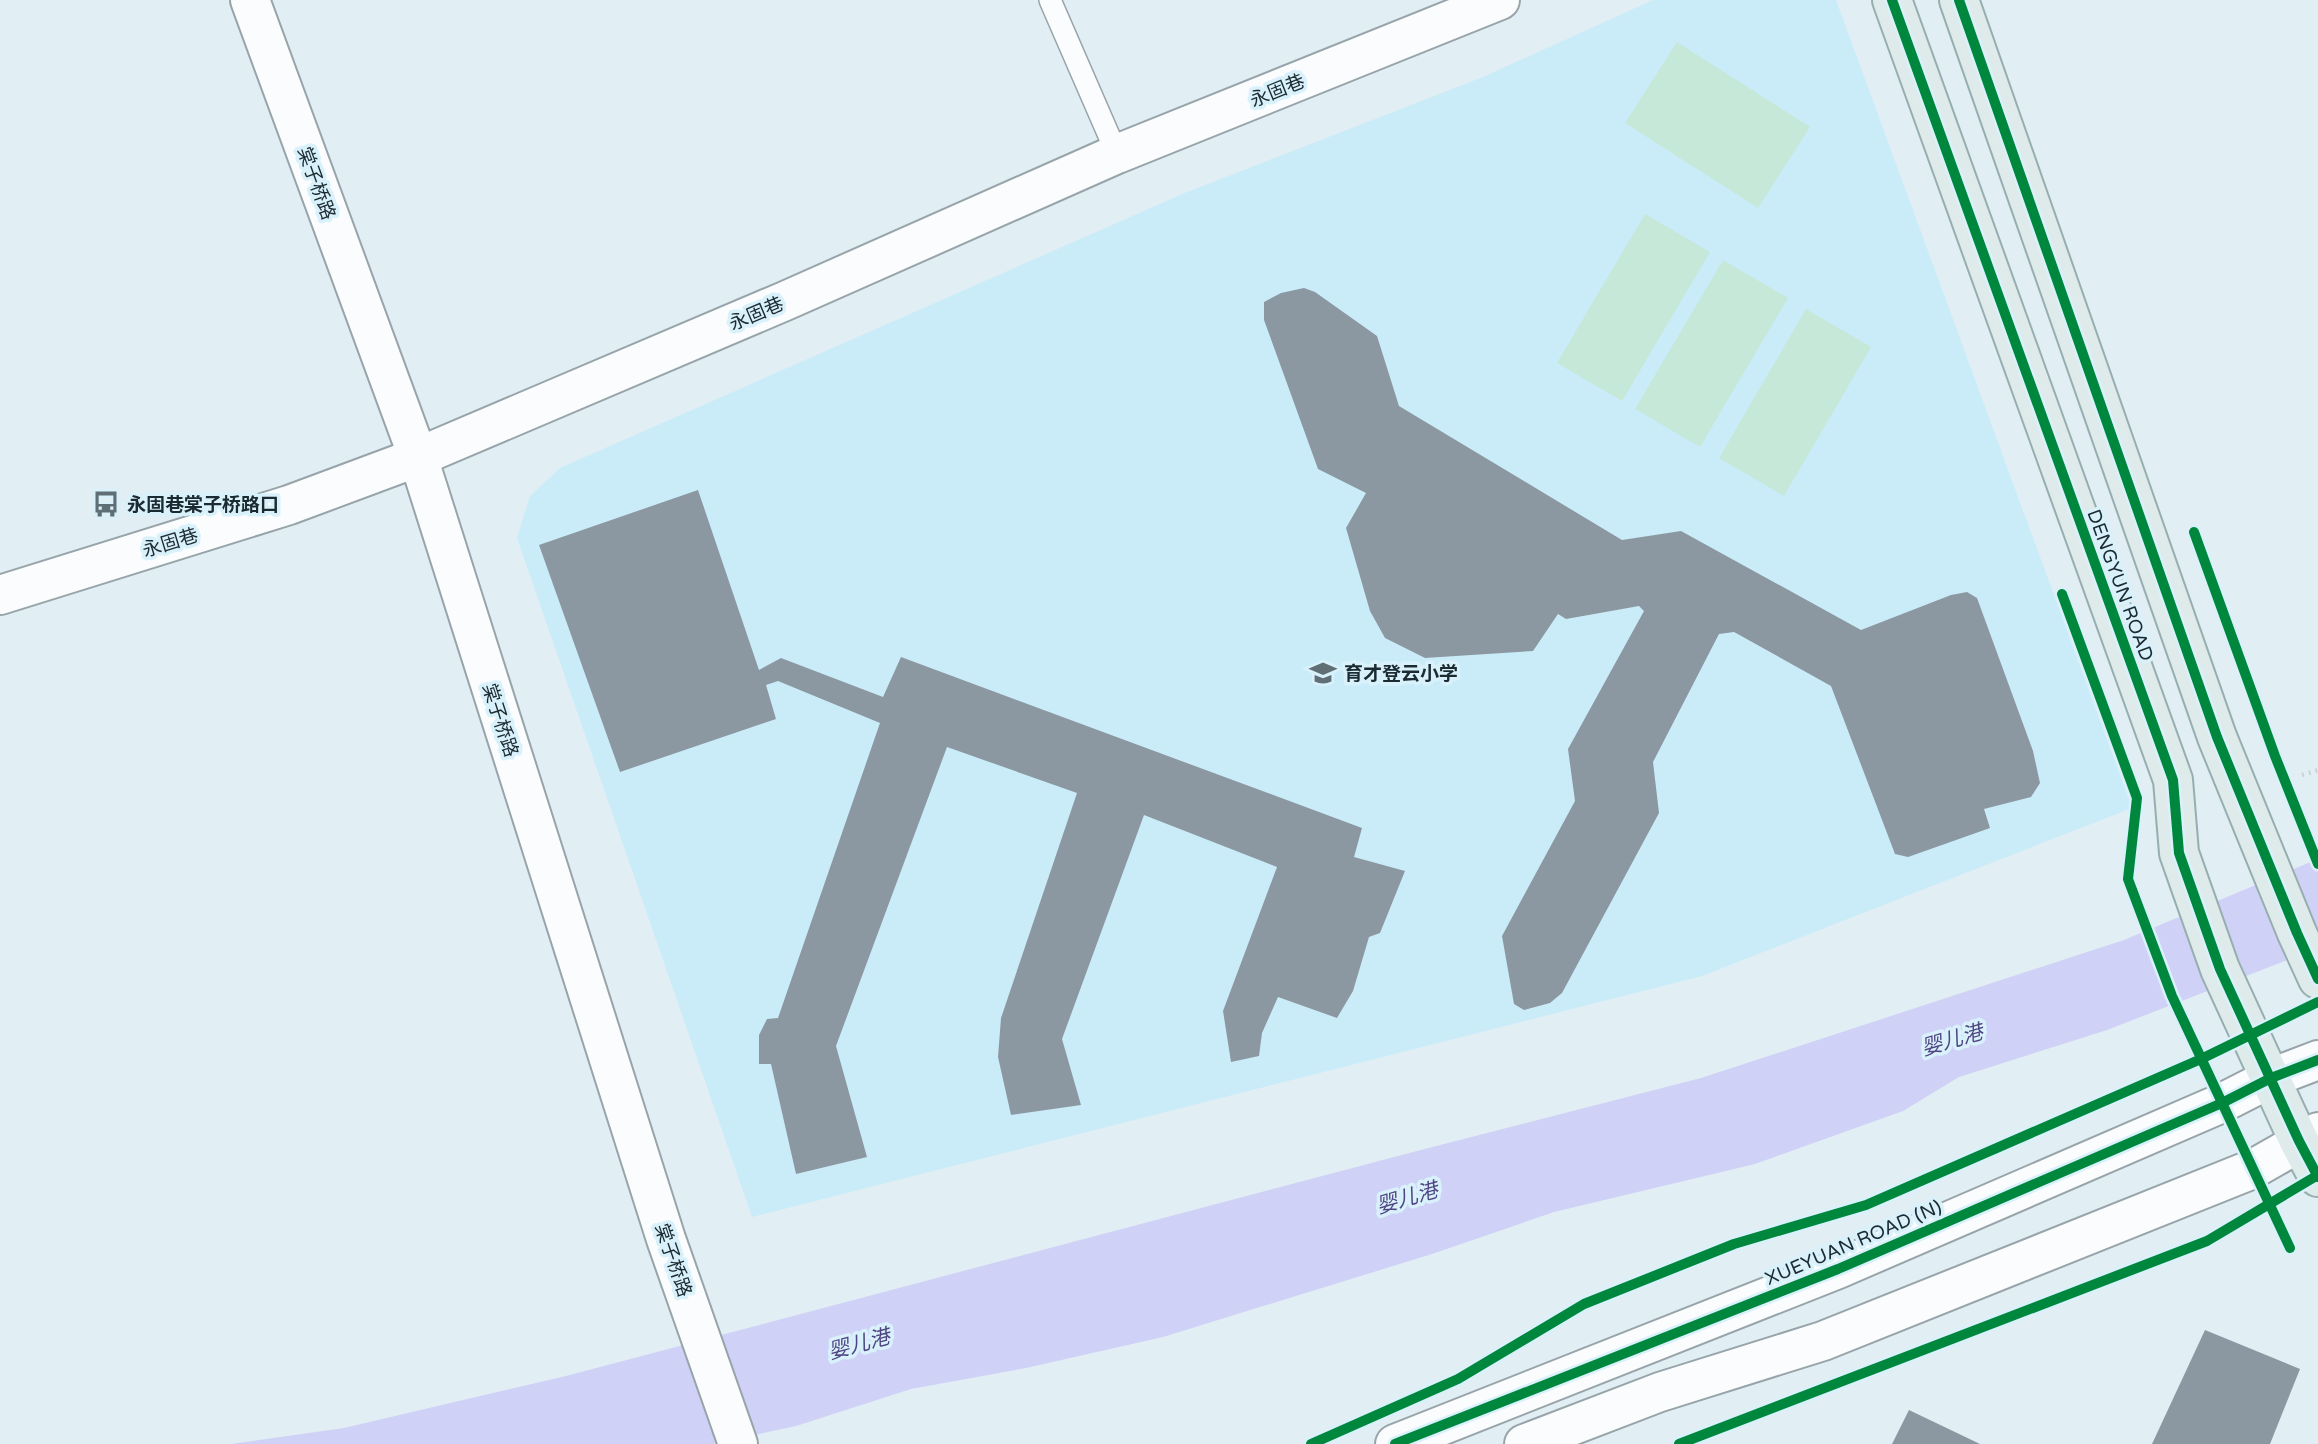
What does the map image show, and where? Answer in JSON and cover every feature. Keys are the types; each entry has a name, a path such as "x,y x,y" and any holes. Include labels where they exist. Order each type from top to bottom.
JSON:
{"main road":[{"name":"DENGYUN ROAD","path":"1892,0 2173,780 2179,853 2220,969 2271,1078 2308,1137 2318,1177"},
{"name":"DENGYUN ROAD","path":"1959,0 2217,737 2318,979"}],"street":[{"name":"棠子桥路","path":"250,0 418,457 666,1239 738,1444"},
{"name":"永固巷","path":"0,595 289,505 418,457 785,301 1117,154 1500,0"},
{"name":"XUEYUAN ROAD (N)","path":"1395,1444 1838,1269 2222,1103 2271,1078 2318,1060"},
{"path":"1524,1444 1661,1392 1823,1341 2253,1169 2308,1137"}],"lane":[{"path":"1050,0 1117,154"}],"path":[{"path":"2302,775 2318,770"}],"shaded area":[{"name":"育才登云小学","path":"1653,0 1836,0 2132,808 1702,976 752,1217 517,538 530,496 560,468 1187,192 1483,77"}],"green space":[{"path":"1677,42 1810,127 1758,208 1625,123"},
{"path":"1645,214 1710,252 1622,401 1557,363"},
{"path":"1723,260 1788,298 1700,447 1635,409"},
{"path":"1806,309 1871,347 1784,496 1719,458"}],"water":[{"name":"婴儿港","path":"2318,859 2318,948 2107,1030 1959,1077 1903,1111 1755,1164 1554,1212 1432,1254 1163,1337 1026,1368 911,1389 796,1426 713,1444 231,1444 344,1428 566,1376 1701,1078 2124,940"}],"building":[{"path":"1304,288 1315,292 1377,336 1399,406 1622,540 1681,531 1861,630 1951,595 1967,592 1977,598 2033,751 2040,783 2031,797 1984,809 1990,828 1908,857 1895,854 1831,686 1734,632 1719,634 1653,762 1659,813 1562,993 1550,1003 1524,1010 1514,1004 1502,936 1575,801 1568,749 1644,611 1639,606 1566,619 1558,614 1533,651 1425,658 1385,638 1370,611 1346,528 1366,493 1318,469 1264,320 1264,302 1281,293"},
{"path":"698,490 759,670 781,658 883,697 901,657 1362,828 1354,857 1405,871 1380,933 1369,937 1353,991 1337,1018 1278,997 1262,1033 1259,1056 1231,1062 1223,1011 1277,867 1144,815 1062,1039 1081,1105 1011,1115 998,1057 1001,1018 1077,793 947,747 836,1046 867,1157 796,1174 771,1064 759,1064 759,1035 767,1019 778,1018 880,723 778,681 766,685 776,719 620,772 539,545"},
{"path":"2205,1330 2300,1369 2270,1444 2152,1444"},
{"path":"1909,1410 1980,1444 1892,1444"}],"cycle path":[{"path":"1892,0 2173,780 2179,853 2220,969 2318,1177"},
{"path":"1959,0 2217,737 2318,979"},
{"path":"2194,532 2275,756 2318,864"},
{"path":"2062,594 2137,798 2128,879 2172,996 2290,1248"},
{"path":"1311,1444 1458,1379 1584,1304 1734,1244 1866,1205 2201,1059 2318,1002"},
{"path":"1395,1444 1838,1269 2222,1103 2271,1078 2318,1060"},
{"path":"1679,1444 2207,1241 2318,1175"}],"place":[{"name":"永固巷棠子桥路口","path":"106,504"},
{"name":"育才登云小学","path":"1323,673"}]}
